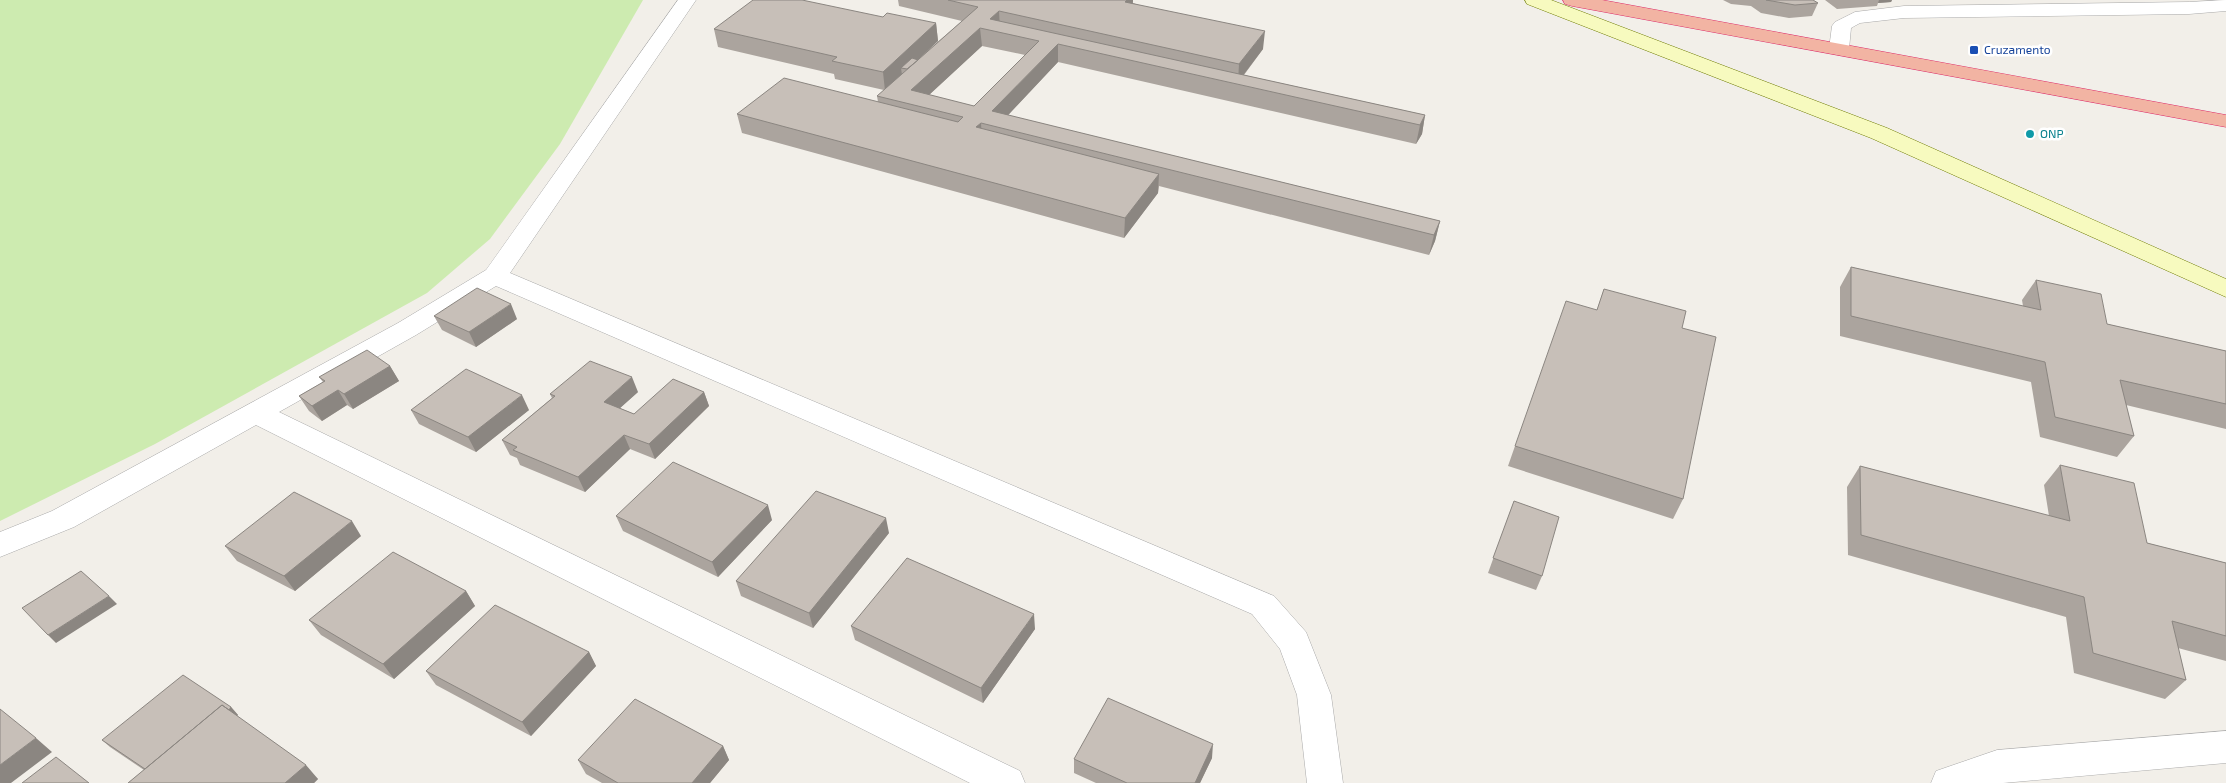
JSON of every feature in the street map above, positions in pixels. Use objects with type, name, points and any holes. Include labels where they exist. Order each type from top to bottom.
[{"type":"highway","points":[[1572,0],[2226,121]]},
{"type":"main road","points":[[1534,0],[1879,133],[2226,289]]},
{"type":"street","points":[[0,545],[62,518],[256,413],[407,329],[495,276],[688,0]]},
{"type":"street","points":[[1839,49],[1842,26],[1855,18],[1904,12],[2183,4],[2226,5]]},
{"type":"street","points":[[495,276],[1263,605],[1294,642],[1314,695],[1325,783]]},
{"type":"street","points":[[256,413],[1006,783]]},
{"type":"street","points":[[1949,783],[1997,767],[2226,747]]},
{"type":"green space","points":[[0,0],[643,0],[560,144],[490,239],[427,293],[155,444],[0,521]]},
{"type":"building","points":[[753,0],[802,0],[883,17],[887,13],[936,23],[883,72],[832,61],[837,57],[714,29]]},
{"type":"building","points":[[948,0],[1127,0],[1125,2],[1265,31],[1239,64],[999,11],[990,19],[1425,115],[1420,125],[1058,44],[992,111],[1440,221],[1434,235],[981,123],[976,127],[1159,174],[1125,218],[737,114],[784,78],[958,122],[963,117],[877,96],[978,7]],"holes":[[[980,28],[1039,41],[974,106],[911,90]]]},
{"type":"building","points":[[1766,0],[1813,0],[1818,3],[1795,5]]},
{"type":"building","points":[[912,58],[918,60],[907,69],[901,68]]},
{"type":"building","points":[[1851,267],[2041,310],[2036,280],[2101,294],[2107,324],[2226,351],[2226,404],[2120,380],[2134,436],[2055,417],[2045,362],[1851,316]]},
{"type":"building","points":[[477,288],[511,304],[469,332],[434,316]]},
{"type":"building","points":[[1604,289],[1686,311],[1682,328],[1716,337],[1683,499],[1515,446],[1566,301],[1597,310]]},
{"type":"building","points":[[367,350],[390,366],[344,394],[338,390],[312,406],[299,396],[325,381],[319,377]]},
{"type":"building","points":[[590,361],[632,377],[604,402],[634,414],[673,379],[704,392],[649,444],[624,435],[578,477],[513,450],[517,447],[502,440],[555,396],[550,394]]},
{"type":"building","points":[[466,369],[522,395],[468,437],[411,410]]},
{"type":"building","points":[[673,462],[768,505],[712,562],[616,516]]},
{"type":"building","points":[[2060,465],[2134,483],[2147,543],[2226,563],[2226,636],[2172,621],[2186,680],[2093,653],[2084,597],[1861,535],[1860,466],[2070,521]]},
{"type":"building","points":[[816,491],[886,518],[809,613],[736,581]]},
{"type":"building","points":[[294,492],[352,521],[284,576],[225,546]]},
{"type":"building","points":[[1514,501],[1559,517],[1542,576],[1493,558]]},
{"type":"building","points":[[393,552],[466,591],[383,664],[309,620]]},
{"type":"building","points":[[907,558],[1034,614],[981,688],[851,626]]},
{"type":"building","points":[[81,571],[109,596],[48,635],[22,608]]},
{"type":"building","points":[[495,605],[589,652],[522,722],[426,671]]},
{"type":"building","points":[[183,675],[231,707],[229,710],[222,705],[145,769],[102,740]]},
{"type":"building","points":[[1108,698],[1213,744],[1195,783],[1127,783],[1074,759]]},
{"type":"building","points":[[635,699],[723,746],[692,783],[618,783],[578,760]]},
{"type":"building","points":[[222,705],[306,765],[285,783],[128,783]]},
{"type":"building","points":[[0,709],[36,738],[0,765]]},
{"type":"building","points":[[56,757],[89,783],[22,783]]},
{"type":"place","name":"Cruzamento","points":[[1974,50]]},
{"type":"place","name":"ONP","points":[[2030,134]]}]
